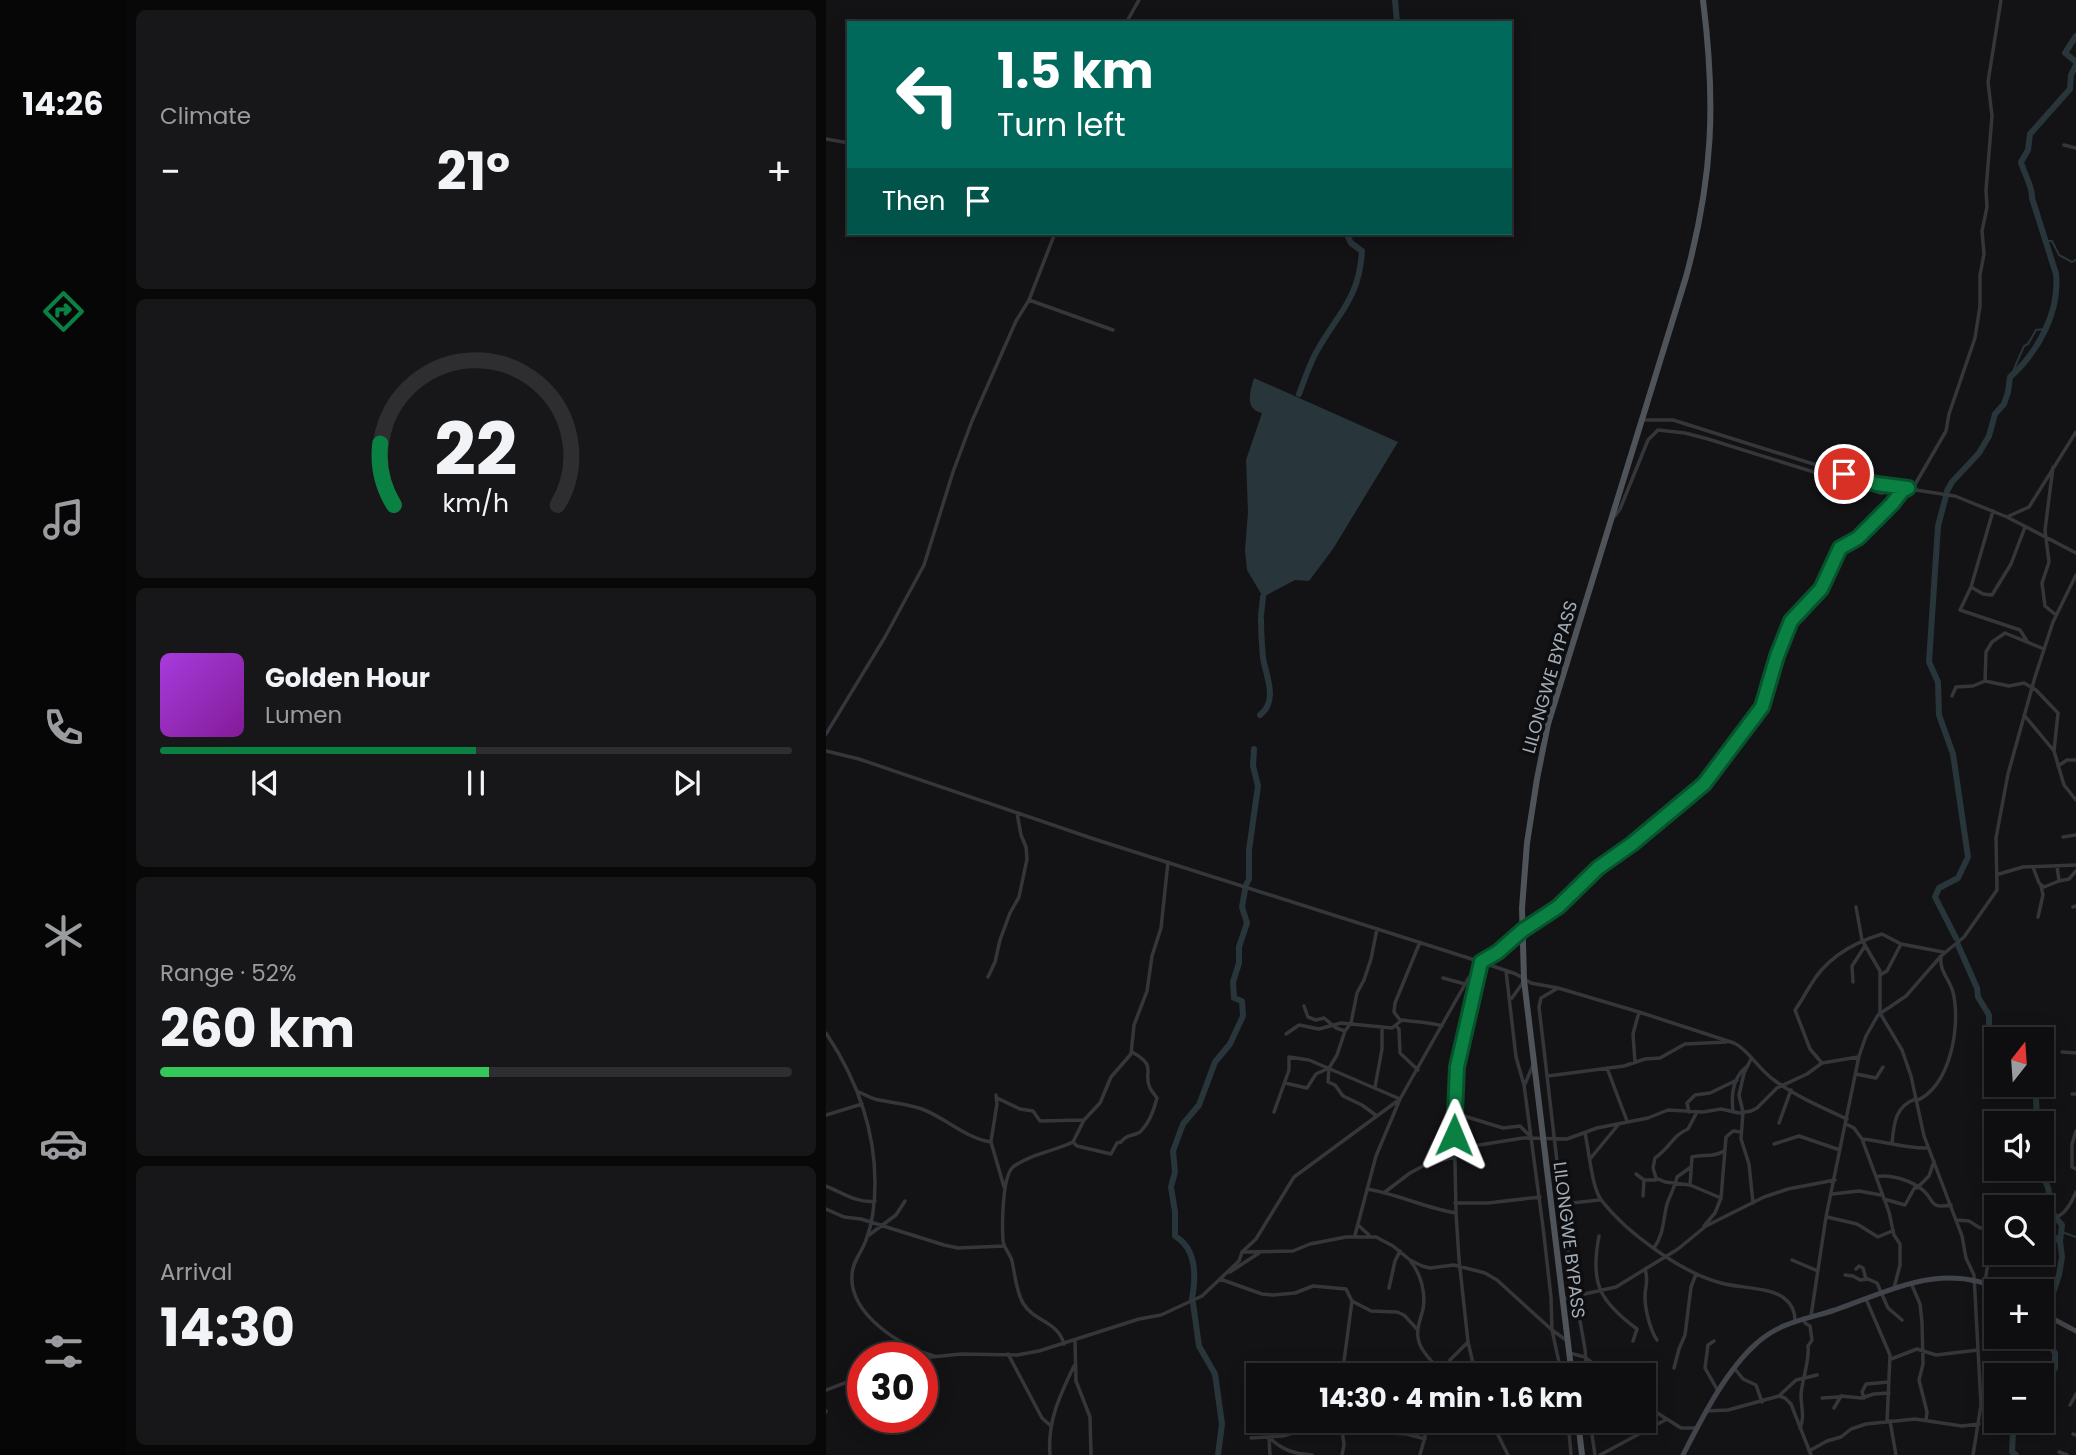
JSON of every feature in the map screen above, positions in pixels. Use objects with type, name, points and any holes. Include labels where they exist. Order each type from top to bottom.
[{"type":"main road","name":"LILONGWE BYPASS","points":[[1570,1363],[1524,981],[1523,930],[1527,843],[1545,741],[1691,256],[1707,181],[1712,103],[1703,0]]},
{"type":"main road","points":[[1579,1433],[1582,1455]]},
{"type":"street","points":[[1128,21],[1139,0]]},
{"type":"street","points":[[1609,523],[1620,509],[1648,440],[1658,430],[1708,439],[1881,493],[1911,488],[1946,431],[1949,414],[1975,338],[1984,254],[1982,227],[1987,207],[1992,116],[1988,82],[2001,0]]},
{"type":"street","points":[[826,139],[847,143]]},
{"type":"street","points":[[2064,145],[2076,148]]},
{"type":"street","points":[[826,734],[885,637],[924,565],[972,421],[1016,321],[1029,300],[1054,235]]},
{"type":"street","points":[[1029,300],[1113,330]]},
{"type":"street","points":[[1642,420],[1673,421],[1865,481],[1950,494],[2007,517],[2076,553]]},
{"type":"street","points":[[2007,517],[2029,507],[2076,432]]},
{"type":"street","points":[[2053,467],[2045,530],[2049,562],[2042,583],[2045,606],[2056,615]]},
{"type":"street","points":[[1355,1235],[1376,1156],[1400,1099],[1465,984],[1481,962],[1558,907],[1598,868],[1632,844],[1704,784],[1762,707],[1791,621],[1821,589],[1840,548],[1858,538],[1902,491]]},
{"type":"street","points":[[1993,511],[1971,587],[1960,610],[2020,629],[2028,642]]},
{"type":"street","points":[[1971,587],[1983,594],[1992,595],[2011,564],[2025,527]]},
{"type":"street","points":[[1811,1316],[1826,1217],[1859,1056],[1869,1030],[1880,1013],[1906,996],[1943,954],[1964,937],[1993,899],[1999,874],[1996,838],[2008,774],[2044,649],[2056,615],[2076,575]]},
{"type":"street","points":[[1984,681],[1986,652],[1992,642],[2006,633],[2044,649]]},
{"type":"street","points":[[1952,696],[1956,687],[1973,686],[1984,681],[2009,685],[2025,683],[2032,687],[2058,713],[2054,751],[2064,785],[2076,800]]},
{"type":"street","points":[[2024,715],[2054,751]]},
{"type":"street","points":[[826,751],[859,759],[1481,962],[1521,976],[1524,981],[1639,1012],[1729,1042],[1747,1051],[1751,1059],[1772,1079],[1847,1121],[1862,1139],[1889,1212],[1892,1231],[1900,1244],[1901,1258],[1894,1288]]},
{"type":"street","points":[[2058,766],[2067,760],[2076,760]]},
{"type":"street","points":[[988,976],[1010,913],[1019,897],[1027,859],[1027,847],[1021,835],[1016,812]]},
{"type":"street","points":[[2063,837],[2076,835]]},
{"type":"street","points":[[1004,1189],[1011,1168],[1073,1142],[1084,1120],[1100,1103],[1111,1077],[1132,1052],[1134,1025],[1147,991],[1152,956],[1160,931],[1168,862]]},
{"type":"street","points":[[2057,866],[2059,881]]},
{"type":"street","points":[[1999,874],[2033,867],[2076,868],[2069,879],[2047,887],[2041,886]]},
{"type":"street","points":[[2033,867],[2041,886],[2042,901],[2038,917]]},
{"type":"street","points":[[1856,906],[1862,940],[1877,963],[1880,975],[1880,1013],[1902,1050],[1928,1148],[1951,1205],[1974,1279],[1981,1405],[1973,1455]]},
{"type":"street","points":[[1377,929],[1371,959],[1357,993],[1351,1023],[1329,1068],[1328,1082],[1335,1085],[1343,1096],[1377,1116]]},
{"type":"street","points":[[1822,1063],[1810,1049],[1795,1010],[1826,965],[1862,940],[1882,934],[1900,944],[1943,954]]},
{"type":"street","points":[[1420,942],[1395,1003],[1394,1012],[1400,1020],[1430,1022],[1443,1026]]},
{"type":"street","points":[[1880,975],[1887,971],[1900,944]]},
{"type":"street","points":[[1853,982],[1853,966],[1865,946]]},
{"type":"street","points":[[1892,1143],[1896,1114],[1903,1106],[1926,1096],[1941,1076],[1950,1053],[1956,1026],[1952,992],[1941,969],[1943,954]]},
{"type":"street","points":[[1473,1363],[1468,1342],[1455,1203],[1454,1113],[1457,1067],[1481,962]]},
{"type":"street","points":[[1506,971],[1516,1058],[1524,1086],[1539,1197],[1551,1297],[1552,1330],[1559,1363]]},
{"type":"street","points":[[1443,978],[1465,984]]},
{"type":"street","points":[[1511,999],[1524,981]]},
{"type":"street","points":[[1558,988],[1540,1001],[1563,1204],[1586,1363]]},
{"type":"street","points":[[1304,1006],[1308,1017],[1316,1020],[1324,1018],[1345,1031]]},
{"type":"street","points":[[1635,1062],[1633,1034],[1639,1012]]},
{"type":"street","points":[[1396,1026],[1400,1020]]},
{"type":"street","points":[[1286,1034],[1299,1025],[1319,1029],[1351,1023],[1396,1026]]},
{"type":"street","points":[[1396,1026],[1399,1029],[1400,1053],[1418,1070]]},
{"type":"street","points":[[1374,1087],[1382,1049],[1382,1027]]},
{"type":"street","points":[[826,1033],[844,1059],[859,1093],[874,1150],[874,1201],[867,1236],[852,1275],[860,1307],[871,1319],[904,1342]]},
{"type":"street","points":[[1548,1076],[1663,1057],[1685,1044],[1729,1042]]},
{"type":"street","points":[[1073,1142],[1081,1147],[1111,1154],[1117,1143],[1127,1135],[1140,1132],[1152,1117],[1157,1098],[1149,1086],[1149,1068],[1132,1052]]},
{"type":"street","points":[[2062,1052],[2076,1053]]},
{"type":"street","points":[[1385,1192],[1410,1172],[1454,1157],[1473,1146],[1531,1138],[1567,1139],[1627,1121],[1648,1118],[1668,1110],[1743,1112],[1757,1108],[1782,1085],[1807,1074],[1822,1063],[1859,1056]]},
{"type":"street","points":[[1274,1112],[1289,1070],[1289,1057],[1303,1058],[1400,1099]]},
{"type":"street","points":[[1733,1112],[1732,1098],[1737,1080],[1751,1059]]},
{"type":"street","points":[[1524,1086],[1533,1064]]},
{"type":"street","points":[[1748,1065],[1739,1095],[1743,1112],[1741,1132],[1749,1164],[1753,1203]]},
{"type":"street","points":[[1856,1074],[1876,1078],[1883,1067]]},
{"type":"street","points":[[1285,1083],[1307,1088],[1316,1074],[1329,1068]]},
{"type":"street","points":[[1607,1068],[1627,1121]]},
{"type":"street","points":[[1689,1112],[1687,1103],[1695,1095],[1710,1093],[1737,1080]]},
{"type":"street","points":[[1779,1124],[1791,1090]]},
{"type":"street","points":[[859,1093],[925,1110],[978,1140],[991,1142]]},
{"type":"street","points":[[1064,1344],[1057,1330],[1046,1321],[1035,1317],[1023,1302],[1011,1259],[1004,1246],[1004,1189],[991,1142],[996,1096],[1020,1109],[1033,1111],[1040,1121],[1084,1120]]},
{"type":"street","points":[[938,1356],[1039,1352],[1178,1308],[1207,1293],[1239,1261],[1242,1252],[1256,1239],[1294,1177],[1400,1099]]},
{"type":"street","points":[[826,1115],[862,1104]]},
{"type":"street","points":[[1658,1180],[1653,1168],[1655,1158],[1679,1132],[1688,1129],[1697,1112]]},
{"type":"street","points":[[1454,1113],[1503,1128],[1520,1126],[1531,1138]]},
{"type":"street","points":[[1590,1158],[1620,1124]]},
{"type":"street","points":[[1700,1231],[1715,1213],[1721,1198],[1727,1135],[1733,1131],[1741,1132]]},
{"type":"street","points":[[2076,1131],[2071,1160],[2072,1167],[2076,1169]]},
{"type":"street","points":[[1585,1133],[1600,1199],[1654,1248],[1696,1275],[1780,1295],[1794,1309],[1795,1321]]},
{"type":"street","points":[[1774,1144],[1781,1140],[1801,1137],[1840,1150]]},
{"type":"street","points":[[1862,1139],[1911,1149],[1928,1148]]},
{"type":"street","points":[[1690,1185],[1692,1157],[1715,1156],[1724,1152]]},
{"type":"street","points":[[1832,1194],[1859,1191],[1905,1205],[1916,1187],[1928,1176],[1934,1161]]},
{"type":"street","points":[[1654,1248],[1661,1237],[1668,1202],[1678,1175],[1691,1167]]},
{"type":"street","points":[[1636,1174],[1644,1180],[1690,1185],[1721,1198]]},
{"type":"street","points":[[1875,1177],[1887,1175],[1926,1193],[1934,1205],[1951,1205]]},
{"type":"street","points":[[1643,1196],[1644,1180]]},
{"type":"street","points":[[1562,1299],[1616,1287],[1668,1256],[1700,1231],[1753,1203],[1781,1191],[1835,1180]]},
{"type":"street","points":[[826,1186],[854,1199],[874,1201]]},
{"type":"street","points":[[1367,1189],[1385,1192],[1432,1209],[1456,1213]]},
{"type":"street","points":[[2054,1218],[2064,1213],[2074,1200],[2076,1192]]},
{"type":"street","points":[[1455,1203],[1488,1203],[1539,1197]]},
{"type":"street","points":[[1563,1204],[1600,1199]]},
{"type":"street","points":[[867,1236],[896,1215],[905,1201]]},
{"type":"street","points":[[826,1209],[844,1217],[884,1225],[925,1240],[958,1248],[1004,1246]]},
{"type":"street","points":[[1826,1217],[1861,1226],[1878,1237],[1892,1231]]},
{"type":"street","points":[[1956,1220],[1984,1228]]},
{"type":"street","points":[[1358,1225],[1370,1236]]},
{"type":"street","points":[[1242,1252],[1293,1251],[1310,1244],[1355,1235],[1382,1239],[1400,1251],[1416,1269],[1424,1303],[1418,1331],[1422,1349],[1432,1363]]},
{"type":"street","points":[[1599,1236],[1595,1270],[1599,1291],[1609,1305],[1637,1329],[1633,1341]]},
{"type":"street","points":[[1389,1288],[1400,1251]]},
{"type":"street","points":[[1220,1279],[1262,1252]]},
{"type":"street","points":[[1410,1260],[1430,1268],[1450,1265],[1479,1270],[1496,1280],[1568,1341]]},
{"type":"street","points":[[1792,1260],[1818,1271]]},
{"type":"street","points":[[1856,1269],[1859,1266],[1863,1268],[1866,1279]]},
{"type":"street","points":[[1646,1269],[1648,1278],[1645,1297],[1653,1334],[1657,1340]]},
{"type":"street","points":[[1674,1368],[1685,1335],[1691,1287],[1696,1275]]},
{"type":"street","points":[[1845,1275],[1877,1283],[1888,1308],[1902,1320]]},
{"type":"street","points":[[1683,1455],[1707,1411],[1735,1369],[1760,1340],[1779,1328],[1910,1283],[1947,1278],[1984,1282]]},
{"type":"street","points":[[1220,1279],[1262,1294],[1295,1293],[1313,1286],[1346,1289],[1352,1301],[1344,1363]]},
{"type":"street","points":[[1910,1283],[1920,1304],[1923,1364],[1919,1380],[1927,1412],[1926,1420]]},
{"type":"street","points":[[1865,1297],[1884,1336],[1891,1359],[1889,1421],[1896,1455]]},
{"type":"street","points":[[1352,1301],[1371,1311],[1397,1312],[1404,1315],[1418,1331]]},
{"type":"street","points":[[1800,1428],[1803,1417],[1803,1377],[1809,1355],[1807,1347],[1812,1340],[1810,1326],[1804,1318]]},
{"type":"street","points":[[2054,1319],[2076,1331]]},
{"type":"street","points":[[1075,1340],[1076,1381],[1090,1417],[1091,1455]]},
{"type":"street","points":[[1714,1341],[1708,1345],[1705,1364],[1718,1393]]},
{"type":"street","points":[[1448,1363],[1468,1342]]},
{"type":"street","points":[[1891,1359],[1917,1349],[1940,1355],[1978,1350]]},
{"type":"street","points":[[1569,1353],[1585,1356],[1593,1363]]},
{"type":"street","points":[[1009,1354],[1036,1408],[1044,1421],[1051,1426]]},
{"type":"street","points":[[1050,1455],[1051,1426],[1057,1401],[1075,1364]]},
{"type":"street","points":[[1735,1369],[1743,1379],[1751,1380],[1756,1385],[1762,1402]]},
{"type":"street","points":[[1707,1411],[1728,1410],[1762,1402],[1779,1396],[1794,1381],[1816,1375]]},
{"type":"street","points":[[826,1390],[847,1382]]},
{"type":"street","points":[[1864,1398],[1862,1392],[1866,1384],[1889,1382]]},
{"type":"street","points":[[1822,1398],[1844,1395],[1864,1398],[1889,1393]]},
{"type":"street","points":[[2070,1405],[2076,1394]]},
{"type":"street","points":[[1779,1396],[1791,1404],[1810,1453],[1851,1429],[1889,1421],[1915,1419],[1962,1426],[1979,1424]]},
{"type":"street","points":[[1834,1408],[1839,1396]]},
{"type":"street","points":[[1791,1404],[1801,1399]]},
{"type":"street","points":[[1656,1412],[1681,1428],[1697,1428]]},
{"type":"street","points":[[1592,1433],[1597,1455],[1667,1419]]},
{"type":"street","points":[[1251,1438],[1292,1433]]},
{"type":"street","points":[[1342,1455],[1343,1433]]},
{"type":"street","points":[[1375,1433],[1407,1434],[1425,1439]]},
{"type":"street","points":[[1420,1455],[1426,1433]]},
{"type":"street","points":[[1497,1433],[1508,1455]]},
{"type":"street","points":[[1569,1433],[1571,1455]]},
{"type":"street","points":[[1269,1437],[1270,1455]]},
{"type":"street","points":[[1269,1437],[1276,1445],[1296,1454],[1312,1455]]},
{"type":"street","points":[[2059,1452],[2067,1455]]},
{"type":"shaded area","points":[[1254,378],[1398,442],[1333,549],[1309,581],[1295,580],[1263,597],[1247,570],[1245,550],[1248,512],[1246,460],[1262,413],[1256,411],[1251,404],[1250,394]]},
{"type":"waterway","points":[[1395,0],[1397,21]]},
{"type":"waterway","points":[[2076,36],[2065,53],[2076,62]]},
{"type":"waterway","points":[[1947,491],[1979,453],[1989,436],[1995,414],[2004,404],[2010,377],[2030,356],[2051,317],[2056,274],[2021,162],[2028,150],[2030,134],[2070,89],[2071,75],[2076,65]]},
{"type":"waterway","points":[[1299,394],[1315,354],[1353,293],[1357,281],[1362,251],[1351,243],[1347,235]]},
{"type":"waterway","points":[[2046,241],[2052,241],[2059,255],[2072,262],[2076,260]]},
{"type":"waterway","points":[[2011,376],[2024,346],[2036,330],[2045,329]]},
{"type":"waterway","points":[[1946,496],[1938,526],[1929,662],[1938,682],[1939,715],[1953,754],[1968,857],[1958,878],[1939,888],[1935,897],[1956,938]]},
{"type":"waterway","points":[[1261,615],[1263,597]]},
{"type":"waterway","points":[[1260,715],[1270,697],[1263,659],[1261,618]]},
{"type":"waterway","points":[[1246,885],[1249,879],[1249,850],[1258,786],[1253,766],[1254,749]]},
{"type":"waterway","points":[[1192,1299],[1194,1272],[1191,1256],[1188,1248],[1175,1236],[1171,1187],[1175,1172],[1173,1151],[1183,1124],[1199,1105],[1215,1062],[1230,1044],[1243,1016],[1242,1001],[1234,998],[1233,982],[1239,963],[1239,947],[1247,923],[1242,907],[1245,890]]},
{"type":"waterway","points":[[1958,945],[1977,988],[1978,997],[1989,1015],[1989,1027]]},
{"type":"waterway","points":[[2036,1097],[2036,1111]]},
{"type":"waterway","points":[[2045,1181],[2051,1209],[2062,1225],[2062,1257],[2050,1302],[2047,1332],[2049,1344],[2055,1353],[2054,1369]]},
{"type":"waterway","points":[[2062,1232],[2076,1237]]},
{"type":"waterway","points":[[2054,1237],[2060,1241]]},
{"type":"waterway","points":[[1193,1303],[1199,1346],[1215,1374],[1222,1424],[1218,1455]]},
{"type":"waterway","points":[[2013,1433],[2012,1452],[2016,1455]]},
{"type":"route","points":[[1454,1135],[1457,1067],[1481,962],[1558,907],[1598,868],[1660,822],[1704,784],[1762,707],[1791,621],[1821,589],[1840,548],[1858,538],[1898,495],[1908,488],[1877,484],[1844,474]]}]
